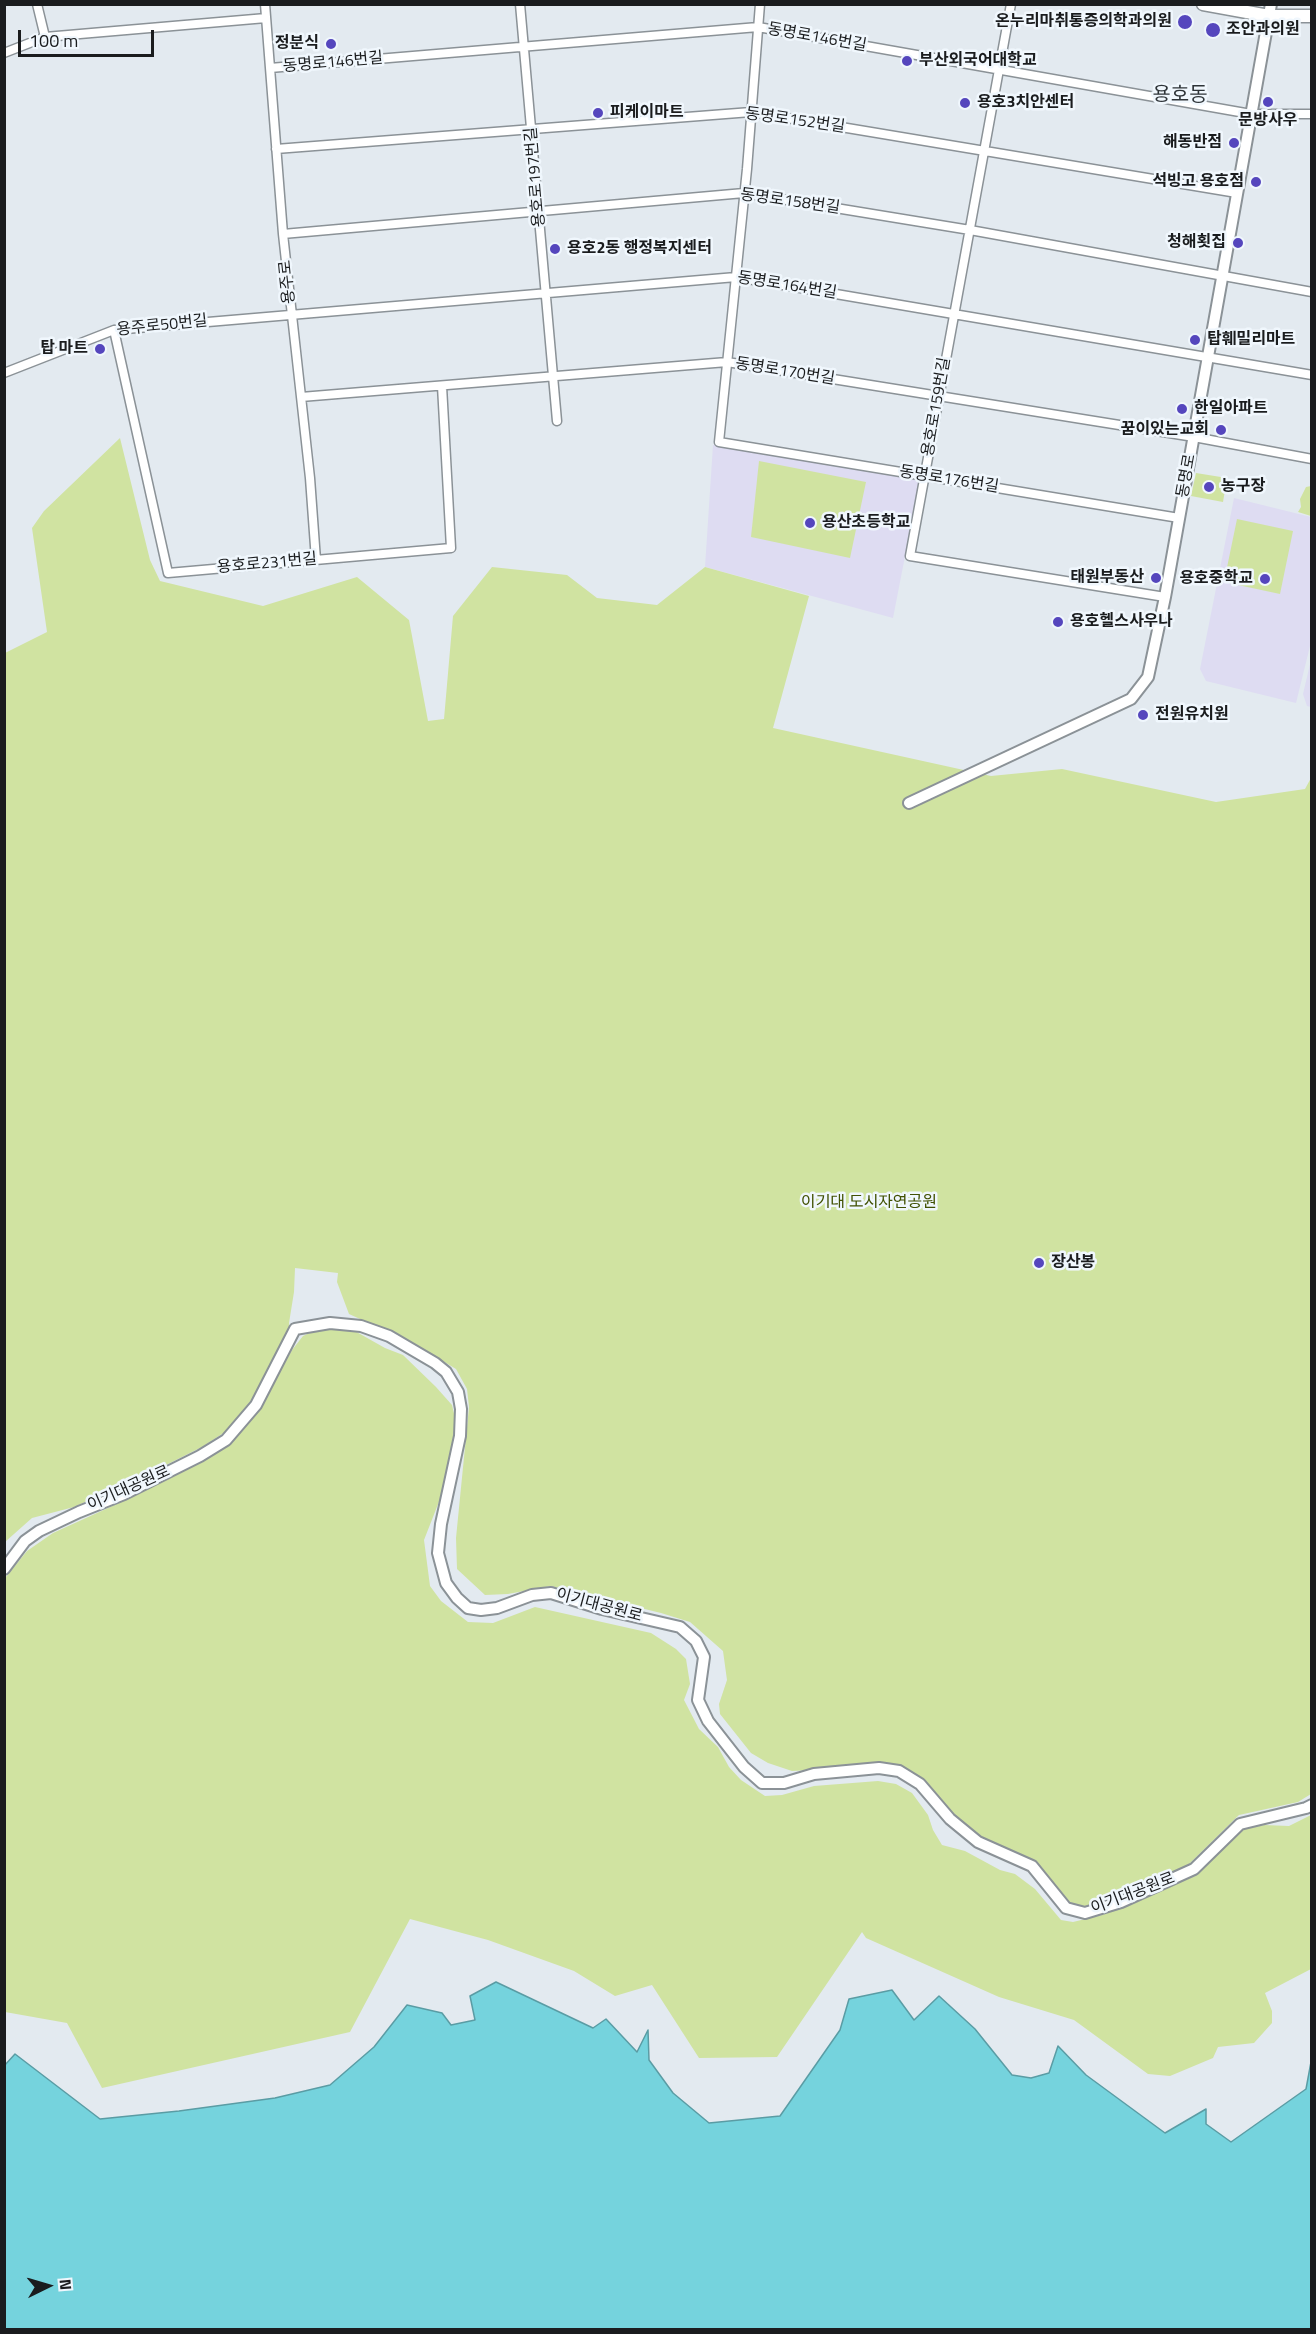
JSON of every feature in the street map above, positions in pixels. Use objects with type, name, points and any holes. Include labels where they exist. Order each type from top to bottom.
[{"type":"main road","points":[[1203,4],[1311,16]]},
{"type":"street","points":[[37,4],[45,37]]},
{"type":"street","name":"용주로","points":[[265,4],[283,234],[316,560]]},
{"type":"street","name":"용호로197번길","points":[[520,4],[557,421]]},
{"type":"street","points":[[727,362],[760,4]]},
{"type":"street","name":"용호로159번길","points":[[1011,4],[910,556],[1165,597]]},
{"type":"street","name":"동명로","points":[[909,803],[1131,699],[1148,677],[1165,597],[1270,10]]},
{"type":"street","points":[[4,53],[45,37],[266,18]]},
{"type":"street","name":"동명로146번길","points":[[270,68],[758,27],[1251,114],[1311,114]]},
{"type":"street","name":"동명로152번길","points":[[276,149],[751,112],[1237,193]]},
{"type":"street","name":"동명로158번길","points":[[283,234],[744,193],[970,230],[1311,292]]},
{"type":"street","name":"동명로164번길","points":[[291,314],[736,277],[1311,375]]},
{"type":"street","name":"용주로50번길","points":[[4,373],[114,330],[291,314]]},
{"type":"street","name":"용호로231번길","points":[[114,330],[168,573],[451,548],[442,386]]},
{"type":"street","name":"동명로170번길","points":[[301,397],[727,362],[1194,437],[1311,459]]},
{"type":"street","name":"동명로176번길","points":[[727,362],[719,442],[1179,518]]},
{"type":"street","name":"이기대공원로","points":[[4,1569],[25,1541],[39,1531],[124,1494],[200,1456],[226,1440],[256,1405],[295,1329],[330,1323],[370,1327],[435,1363],[446,1372],[458,1392],[461,1409],[460,1436],[441,1524],[438,1553],[446,1583],[457,1598],[468,1608],[481,1610],[497,1608],[532,1595],[551,1593],[602,1609],[680,1627],[696,1641],[704,1657],[698,1700],[708,1721],[744,1767],[762,1783],[784,1783],[814,1774],[879,1768],[899,1771],[920,1785],[950,1819],[978,1842],[1032,1866],[1066,1908],[1085,1913],[1113,1905],[1194,1869],[1240,1824],[1311,1805]]},
{"type":"shaded area","name":"용산초등학교","points":[[713,445],[920,479],[893,618],[705,567]]},
{"type":"shaded area","name":"용호중학교","points":[[1234,498],[1311,517],[1311,642],[1296,703],[1206,681],[1200,669]]},
{"type":"shaded area","points":[[1311,660],[1312,707],[1307,706],[1303,694]]},
{"type":"green space","name":"이기대 도시자연공원","points":[[120,438],[150,560],[160,581],[263,606],[357,577],[409,620],[428,721],[444,719],[453,616],[492,567],[567,575],[597,598],[657,605],[705,567],[809,596],[773,728],[991,776],[1062,769],[1216,802],[1305,789],[1311,778],[1311,1794],[1298,1802],[1239,1815],[1185,1868],[1106,1904],[1080,1907],[1070,1902],[1028,1858],[975,1837],[894,1766],[792,1771],[768,1763],[751,1753],[720,1714],[719,1704],[727,1680],[723,1651],[690,1622],[551,1586],[508,1594],[485,1595],[457,1569],[456,1538],[469,1407],[467,1389],[456,1369],[413,1343],[349,1314],[337,1282],[338,1273],[295,1268],[290,1332],[281,1343],[263,1383],[225,1432],[202,1447],[158,1469],[74,1507],[32,1518],[5,1542],[5,653],[47,632],[32,528],[44,511]]},
{"type":"green space","points":[[759,461],[866,482],[850,558],[751,537]]},
{"type":"green space","name":"농구장","points":[[1196,473],[1227,478],[1223,502],[1191,496]]},
{"type":"green space","points":[[1311,486],[1311,516],[1298,512],[1301,507],[1300,499],[1306,487]]},
{"type":"green space","points":[[1237,519],[1293,531],[1280,594],[1224,582]]},
{"type":"green space","points":[[318,1329],[353,1330],[403,1355],[452,1405],[456,1422],[442,1494],[424,1540],[430,1586],[441,1601],[468,1622],[493,1623],[535,1607],[651,1633],[676,1649],[686,1659],[690,1684],[684,1700],[699,1729],[718,1747],[729,1767],[741,1780],[765,1796],[782,1795],[814,1786],[878,1781],[896,1784],[912,1793],[928,1815],[933,1830],[942,1845],[965,1851],[1000,1870],[1015,1874],[1035,1889],[1061,1920],[1073,1922],[1102,1915],[1195,1876],[1215,1853],[1241,1830],[1264,1825],[1289,1826],[1311,1815],[1311,1969],[1265,1993],[1272,2011],[1272,2023],[1254,2043],[1218,2047],[1213,2058],[1170,2076],[1148,2074],[1074,2020],[999,1997],[866,1938],[862,1932],[777,2057],[699,2058],[652,1985],[615,1996],[574,1971],[488,1940],[410,1919],[350,2032],[102,2088],[67,2023],[5,2012],[5,1578],[27,1551],[53,1533],[119,1503],[207,1458],[245,1427],[262,1404],[292,1350],[303,1336]]},
{"type":"water","points":[[496,1982],[593,2028],[606,2019],[637,2052],[648,2030],[649,2060],[673,2093],[709,2123],[780,2116],[840,2030],[849,1999],[892,1990],[914,2020],[939,1996],[975,2029],[1012,2075],[1031,2078],[1049,2073],[1058,2046],[1086,2075],[1165,2133],[1206,2109],[1206,2124],[1231,2142],[1306,2089],[1311,2062],[1311,2329],[5,2329],[4,2066],[15,2054],[100,2119],[275,2098],[330,2085],[374,2047],[407,2005],[442,2013],[451,2025],[475,2020],[470,1996]]},
{"type":"place","name":"온누리마취통증의학과의원","points":[[1185,22]]},
{"type":"place","name":"조안과의원","points":[[1213,30]]},
{"type":"place","name":"정분식","points":[[331,44]]},
{"type":"place","name":"부산외국어대학교","points":[[907,61]]},
{"type":"place","name":"문방사우","points":[[1268,102]]},
{"type":"place","name":"용호3치안센터","points":[[965,103]]},
{"type":"place","name":"피케이마트","points":[[598,113]]},
{"type":"place","name":"해동반점","points":[[1234,143]]},
{"type":"place","name":"석빙고 용호점","points":[[1256,182]]},
{"type":"place","name":"청해횟집","points":[[1238,243]]},
{"type":"place","name":"용호2동 행정복지센터","points":[[555,249]]},
{"type":"place","name":"탑훼밀리마트","points":[[1195,340]]},
{"type":"place","name":"탑 마트","points":[[100,349]]},
{"type":"place","name":"한일아파트","points":[[1182,409]]},
{"type":"place","name":"꿈이있는교회","points":[[1221,430]]},
{"type":"place","name":"농구장","points":[[1209,487]]},
{"type":"place","name":"용산초등학교","points":[[810,523]]},
{"type":"place","name":"태원부동산","points":[[1156,578]]},
{"type":"place","name":"용호중학교","points":[[1265,579]]},
{"type":"place","name":"용호헬스사우나","points":[[1058,622]]},
{"type":"place","name":"전원유치원","points":[[1143,715]]},
{"type":"place","name":"장산봉","points":[[1039,1263]]},
{"type":"district","name":"용호동","points":[[1180,96]]}]
